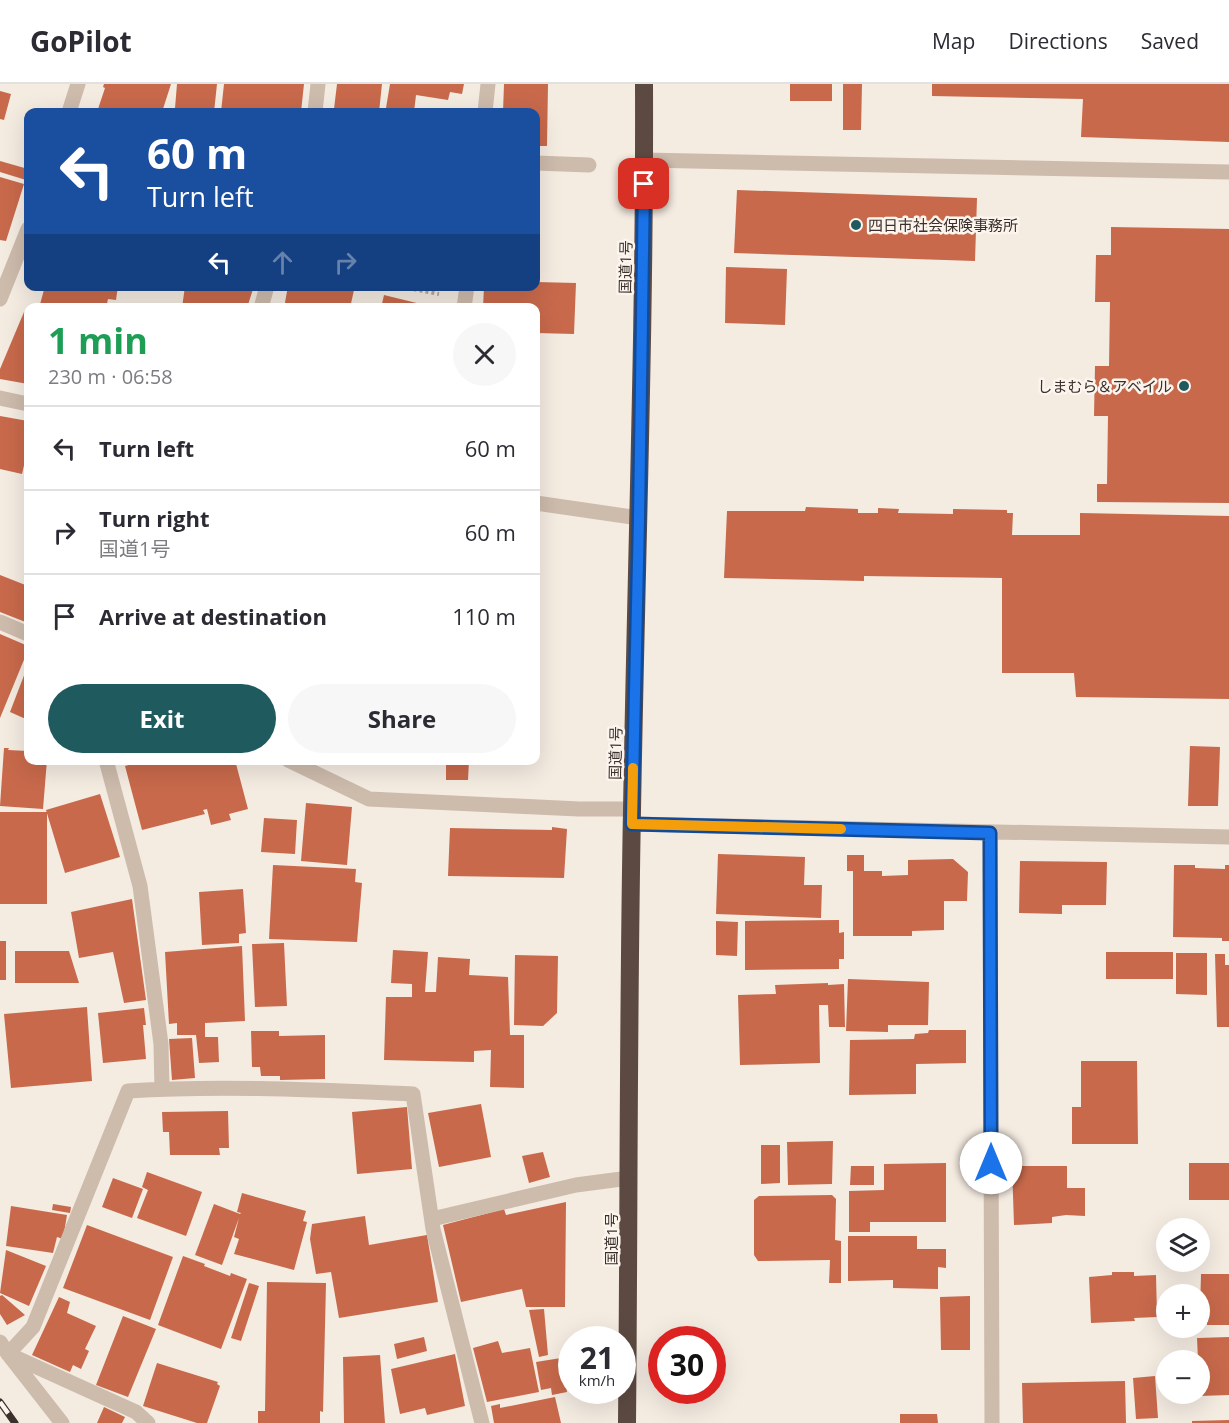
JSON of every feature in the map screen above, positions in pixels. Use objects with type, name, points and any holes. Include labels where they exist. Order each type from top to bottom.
[{"type":"highway","name":"国道1号","points":[[627,1423],[632,817],[639,518],[644,84]]},
{"type":"street","points":[[70,108],[78,84]]},
{"type":"street","points":[[315,108],[318,84]]},
{"type":"street","points":[[485,108],[488,84]]},
{"type":"street","points":[[644,160],[1229,172]]},
{"type":"street","points":[[540,163],[589,165]]},
{"type":"street","points":[[0,299],[24,239]]},
{"type":"street","points":[[0,398],[24,403]]},
{"type":"street","points":[[540,504],[639,518]]},
{"type":"street","points":[[0,622],[24,632]]},
{"type":"street","points":[[107,765],[140,886],[161,1044],[162,1089]]},
{"type":"street","points":[[298,765],[369,799],[579,809],[632,817],[990,833],[1229,837]]},
{"type":"street","points":[[990,833],[992,1423]]},
{"type":"street","points":[[4,1348],[33,1327],[128,1091],[298,1090],[413,1094],[432,1219],[482,1423]]},
{"type":"street","points":[[432,1219],[576,1185],[629,1178]]},
{"type":"street","points":[[4,1348],[62,1423]]},
{"type":"street","points":[[4,1348],[136,1412],[148,1423]]},
{"type":"path","points":[[427,291],[465,297]]},
{"type":"building","points":[[104,84],[171,84],[163,108],[98,108],[105,88]]},
{"type":"building","points":[[177,84],[217,84],[214,108],[175,108]]},
{"type":"building","points":[[224,84],[304,84],[301,108],[221,108]]},
{"type":"building","points":[[337,84],[382,84],[379,108],[334,108]]},
{"type":"building","points":[[390,84],[464,84],[462,94],[450,92],[448,100],[416,95],[414,108],[386,108]]},
{"type":"building","points":[[504,84],[548,84],[547,146],[540,146],[540,108],[503,108]]},
{"type":"building","points":[[790,84],[832,84],[832,101],[790,101]]},
{"type":"building","points":[[843,84],[862,84],[861,130],[843,130]]},
{"type":"building","points":[[932,84],[1229,84],[1229,142],[1081,137],[1083,99],[932,96]]},
{"type":"building","points":[[0,91],[11,94],[4,120],[0,119]]},
{"type":"building","points":[[0,161],[24,168],[24,179],[0,172]]},
{"type":"building","points":[[0,177],[24,184],[6,241],[0,240]]},
{"type":"building","name":"四日市社会保険事務所","points":[[737,190],[977,198],[975,261],[734,253]]},
{"type":"building","points":[[1111,227],[1229,229],[1229,503],[1097,502],[1097,484],[1107,484],[1108,416],[1094,416],[1095,366],[1109,366],[1110,302],[1095,302],[1096,255],[1111,255]]},
{"type":"building","points":[[726,267],[787,269],[785,325],[725,323]]},
{"type":"building","points":[[540,282],[576,283],[574,334],[540,333],[540,303],[483,303],[484,291],[540,291]]},
{"type":"building","points":[[44,291],[117,291],[116,300],[108,299],[107,303],[40,303]]},
{"type":"building","points":[[184,291],[252,291],[249,303],[183,303]]},
{"type":"building","points":[[287,291],[354,291],[351,303],[285,303]]},
{"type":"building","points":[[384,295],[417,303],[382,303]]},
{"type":"building","points":[[24,312],[24,383],[0,379],[0,369]]},
{"type":"building","points":[[0,416],[24,420],[22,474],[0,469]]},
{"type":"building","points":[[806,507],[858,509],[858,513],[878,513],[878,508],[899,509],[898,513],[953,514],[953,509],[1007,510],[1007,513],[1013,513],[1012,535],[1080,535],[1080,513],[1229,516],[1229,699],[1076,697],[1074,673],[1002,673],[1002,578],[864,576],[864,581],[724,578],[727,511],[805,511]]},
{"type":"building","points":[[0,575],[24,584],[24,621],[0,612]]},
{"type":"building","points":[[0,634],[24,644],[24,660],[0,718]]},
{"type":"building","points":[[24,675],[24,718],[10,712]]},
{"type":"building","points":[[1190,746],[1220,747],[1218,806],[1188,806]]},
{"type":"building","points":[[4,748],[24,751],[24,765],[47,765],[43,809],[0,806]]},
{"type":"building","points":[[236,765],[248,809],[229,814],[231,820],[211,825],[207,809],[203,810],[205,814],[142,830],[125,766]]},
{"type":"building","points":[[446,765],[469,765],[468,780],[446,780]]},
{"type":"building","points":[[100,794],[120,857],[65,873],[46,810]]},
{"type":"building","points":[[306,803],[352,807],[347,865],[301,861]]},
{"type":"building","points":[[0,812],[47,812],[47,904],[0,904]]},
{"type":"building","points":[[264,818],[297,820],[295,854],[261,852]]},
{"type":"building","points":[[552,827],[567,829],[564,878],[448,876],[450,828],[552,830]]},
{"type":"building","points":[[718,854],[805,857],[804,885],[822,885],[821,918],[716,914]]},
{"type":"building","points":[[847,855],[864,855],[864,871],[882,871],[882,876],[908,875],[908,860],[953,859],[968,872],[967,901],[944,901],[944,930],[912,931],[912,936],[853,936],[853,871],[847,871]]},
{"type":"building","points":[[1020,861],[1107,862],[1106,905],[1062,905],[1062,914],[1019,913]]},
{"type":"building","points":[[273,865],[356,869],[355,882],[362,883],[357,942],[269,939]]},
{"type":"building","points":[[1174,865],[1225,869],[1225,865],[1229,865],[1229,941],[1222,941],[1222,938],[1173,937]]},
{"type":"building","points":[[243,889],[246,933],[239,934],[239,943],[202,945],[199,892]]},
{"type":"building","points":[[132,899],[146,1000],[124,1003],[113,952],[79,958],[71,912]]},
{"type":"building","points":[[839,920],[839,933],[844,932],[844,959],[839,959],[839,969],[745,970],[745,921]]},
{"type":"building","points":[[716,921],[738,922],[737,956],[716,955]]},
{"type":"building","points":[[0,941],[6,941],[6,980],[0,980]]},
{"type":"building","points":[[284,943],[287,1006],[255,1007],[252,944]]},
{"type":"building","points":[[242,946],[245,1021],[205,1023],[205,1037],[218,1037],[219,1062],[199,1063],[196,1035],[177,1035],[177,1023],[169,1024],[165,952]]},
{"type":"building","points":[[393,950],[428,952],[425,992],[436,992],[438,957],[470,959],[469,975],[508,977],[510,1035],[524,1035],[524,1088],[490,1087],[491,1050],[474,1051],[474,1062],[384,1060],[386,997],[412,997],[412,984],[391,983]]},
{"type":"building","points":[[15,951],[69,951],[79,983],[15,983]]},
{"type":"building","points":[[1106,952],[1173,952],[1173,979],[1106,979]]},
{"type":"building","points":[[1176,953],[1207,953],[1207,995],[1176,994]]},
{"type":"building","points":[[1215,954],[1225,954],[1225,965],[1229,965],[1229,1027],[1217,1027]]},
{"type":"building","points":[[515,955],[558,956],[557,1013],[543,1026],[514,1025]]},
{"type":"building","points":[[848,979],[929,982],[928,1025],[888,1025],[888,1032],[846,1031]]},
{"type":"building","points":[[828,983],[828,985],[844,984],[845,1027],[829,1027],[828,1005],[819,1005],[820,1063],[740,1065],[738,995],[776,994],[775,985]]},
{"type":"building","points":[[87,1007],[92,1081],[11,1088],[4,1014]]},
{"type":"building","points":[[144,1008],[146,1059],[103,1063],[98,1013]]},
{"type":"building","points":[[929,1030],[966,1030],[966,1063],[916,1064],[916,1094],[849,1095],[850,1040],[914,1039],[915,1034],[928,1033]]},
{"type":"building","points":[[251,1031],[279,1031],[279,1036],[325,1035],[325,1079],[280,1080],[280,1076],[261,1076],[260,1067],[252,1067]]},
{"type":"building","points":[[192,1038],[195,1078],[172,1080],[169,1039]]},
{"type":"building","points":[[1081,1061],[1137,1061],[1138,1144],[1072,1144],[1072,1107],[1081,1107]]},
{"type":"building","points":[[481,1104],[491,1157],[439,1167],[428,1113]]},
{"type":"building","points":[[407,1107],[412,1169],[357,1174],[352,1112]]},
{"type":"building","points":[[228,1111],[229,1148],[219,1148],[220,1155],[170,1155],[169,1132],[163,1132],[162,1112]]},
{"type":"building","points":[[833,1141],[832,1184],[788,1185],[787,1142]]},
{"type":"building","points":[[761,1145],[780,1145],[780,1183],[761,1184]]},
{"type":"building","points":[[543,1152],[550,1177],[529,1183],[522,1156]]},
{"type":"building","points":[[946,1163],[946,1222],[870,1222],[870,1232],[849,1232],[849,1191],[884,1190],[884,1164]]},
{"type":"building","points":[[1189,1163],[1229,1163],[1229,1200],[1189,1200]]},
{"type":"building","points":[[851,1166],[874,1166],[874,1185],[850,1185]]},
{"type":"building","points":[[1012,1166],[1067,1166],[1067,1188],[1085,1188],[1085,1216],[1066,1215],[1052,1217],[1052,1223],[1014,1225]]},
{"type":"building","points":[[147,1172],[202,1192],[186,1236],[137,1218],[148,1190],[142,1187]]},
{"type":"building","points":[[113,1178],[143,1189],[132,1218],[102,1207]]},
{"type":"building","points":[[242,1193],[306,1211],[303,1221],[307,1222],[294,1270],[234,1254],[239,1239],[234,1237],[239,1218],[222,1265],[195,1255],[214,1204],[240,1214],[237,1212]]},
{"type":"building","points":[[832,1195],[836,1199],[835,1240],[841,1241],[841,1283],[829,1283],[830,1260],[758,1261],[754,1255],[754,1200],[759,1196]]},
{"type":"building","points":[[566,1202],[565,1307],[526,1307],[522,1289],[461,1302],[443,1225],[504,1209],[506,1215]]},
{"type":"building","points":[[53,1204],[71,1207],[70,1213],[52,1210]]},
{"type":"building","points":[[11,1206],[67,1215],[63,1239],[57,1237],[53,1253],[6,1246]]},
{"type":"building","points":[[365,1216],[369,1245],[427,1235],[438,1302],[339,1318],[331,1272],[316,1274],[310,1239],[312,1224]]},
{"type":"building","points":[[87,1225],[173,1257],[150,1320],[63,1288]]},
{"type":"building","points":[[848,1236],[917,1236],[917,1249],[946,1249],[946,1268],[938,1267],[938,1289],[893,1288],[893,1280],[848,1281]]},
{"type":"building","points":[[6,1250],[46,1266],[29,1306],[0,1293]]},
{"type":"building","points":[[183,1256],[230,1276],[231,1273],[247,1279],[221,1349],[158,1325]]},
{"type":"building","points":[[1112,1272],[1134,1272],[1134,1276],[1156,1275],[1156,1317],[1134,1318],[1135,1321],[1091,1323],[1089,1277],[1112,1275]]},
{"type":"building","points":[[1201,1274],[1229,1274],[1229,1325],[1210,1325],[1210,1284],[1201,1284]]},
{"type":"building","points":[[267,1282],[326,1283],[323,1412],[320,1411],[320,1423],[258,1423],[258,1411],[265,1411]]},
{"type":"building","points":[[249,1283],[259,1286],[241,1341],[231,1338]]},
{"type":"building","points":[[2,1295],[25,1315],[7,1325],[0,1314],[0,1296]]},
{"type":"building","points":[[970,1296],[970,1350],[941,1350],[940,1297]]},
{"type":"building","points":[[59,1297],[70,1302],[67,1313],[96,1326],[85,1349],[89,1351],[81,1369],[73,1365],[70,1372],[32,1355]]},
{"type":"building","points":[[544,1309],[548,1355],[539,1357],[529,1310]]},
{"type":"building","points":[[123,1316],[156,1329],[128,1397],[96,1385]]},
{"type":"building","points":[[424,1337],[427,1351],[397,1359],[394,1344]]},
{"type":"building","points":[[1229,1337],[1229,1395],[1210,1396],[1210,1350],[1198,1350],[1197,1338]]},
{"type":"building","points":[[498,1341],[502,1353],[530,1348],[539,1392],[487,1402],[473,1348]]},
{"type":"building","points":[[455,1354],[465,1406],[427,1415],[425,1408],[400,1414],[391,1369]]},
{"type":"building","points":[[380,1355],[385,1423],[344,1423],[343,1357]]},
{"type":"building","points":[[558,1358],[558,1394],[552,1395],[551,1388],[541,1390],[536,1362]]},
{"type":"building","points":[[157,1363],[218,1382],[220,1386],[207,1423],[197,1423],[143,1406]]},
{"type":"building","points":[[1155,1376],[1158,1418],[1136,1419],[1133,1378]]},
{"type":"building","points":[[1125,1381],[1126,1423],[1023,1423],[1022,1383]]},
{"type":"building","points":[[555,1397],[561,1423],[494,1423],[491,1406],[500,1404],[500,1408]]},
{"type":"building","points":[[104,1407],[125,1417],[122,1423],[97,1423]]},
{"type":"building","points":[[900,1414],[937,1414],[938,1423],[900,1423]]},
{"type":"building","points":[[1229,1420],[1229,1423],[1192,1423],[1192,1421]]},
{"type":"railway","points":[[0,1402],[15,1423]]},
{"type":"slow traffic","points":[[633,768],[632,824],[841,829]]},
{"type":"place","name":"四日市社会保険事務所","points":[[856,225]]},
{"type":"place","name":"しまむら＆アベイル","points":[[1184,386]]},
{"type":"route","points":[[644,184],[632,824],[990,833],[991,1163]]}]
